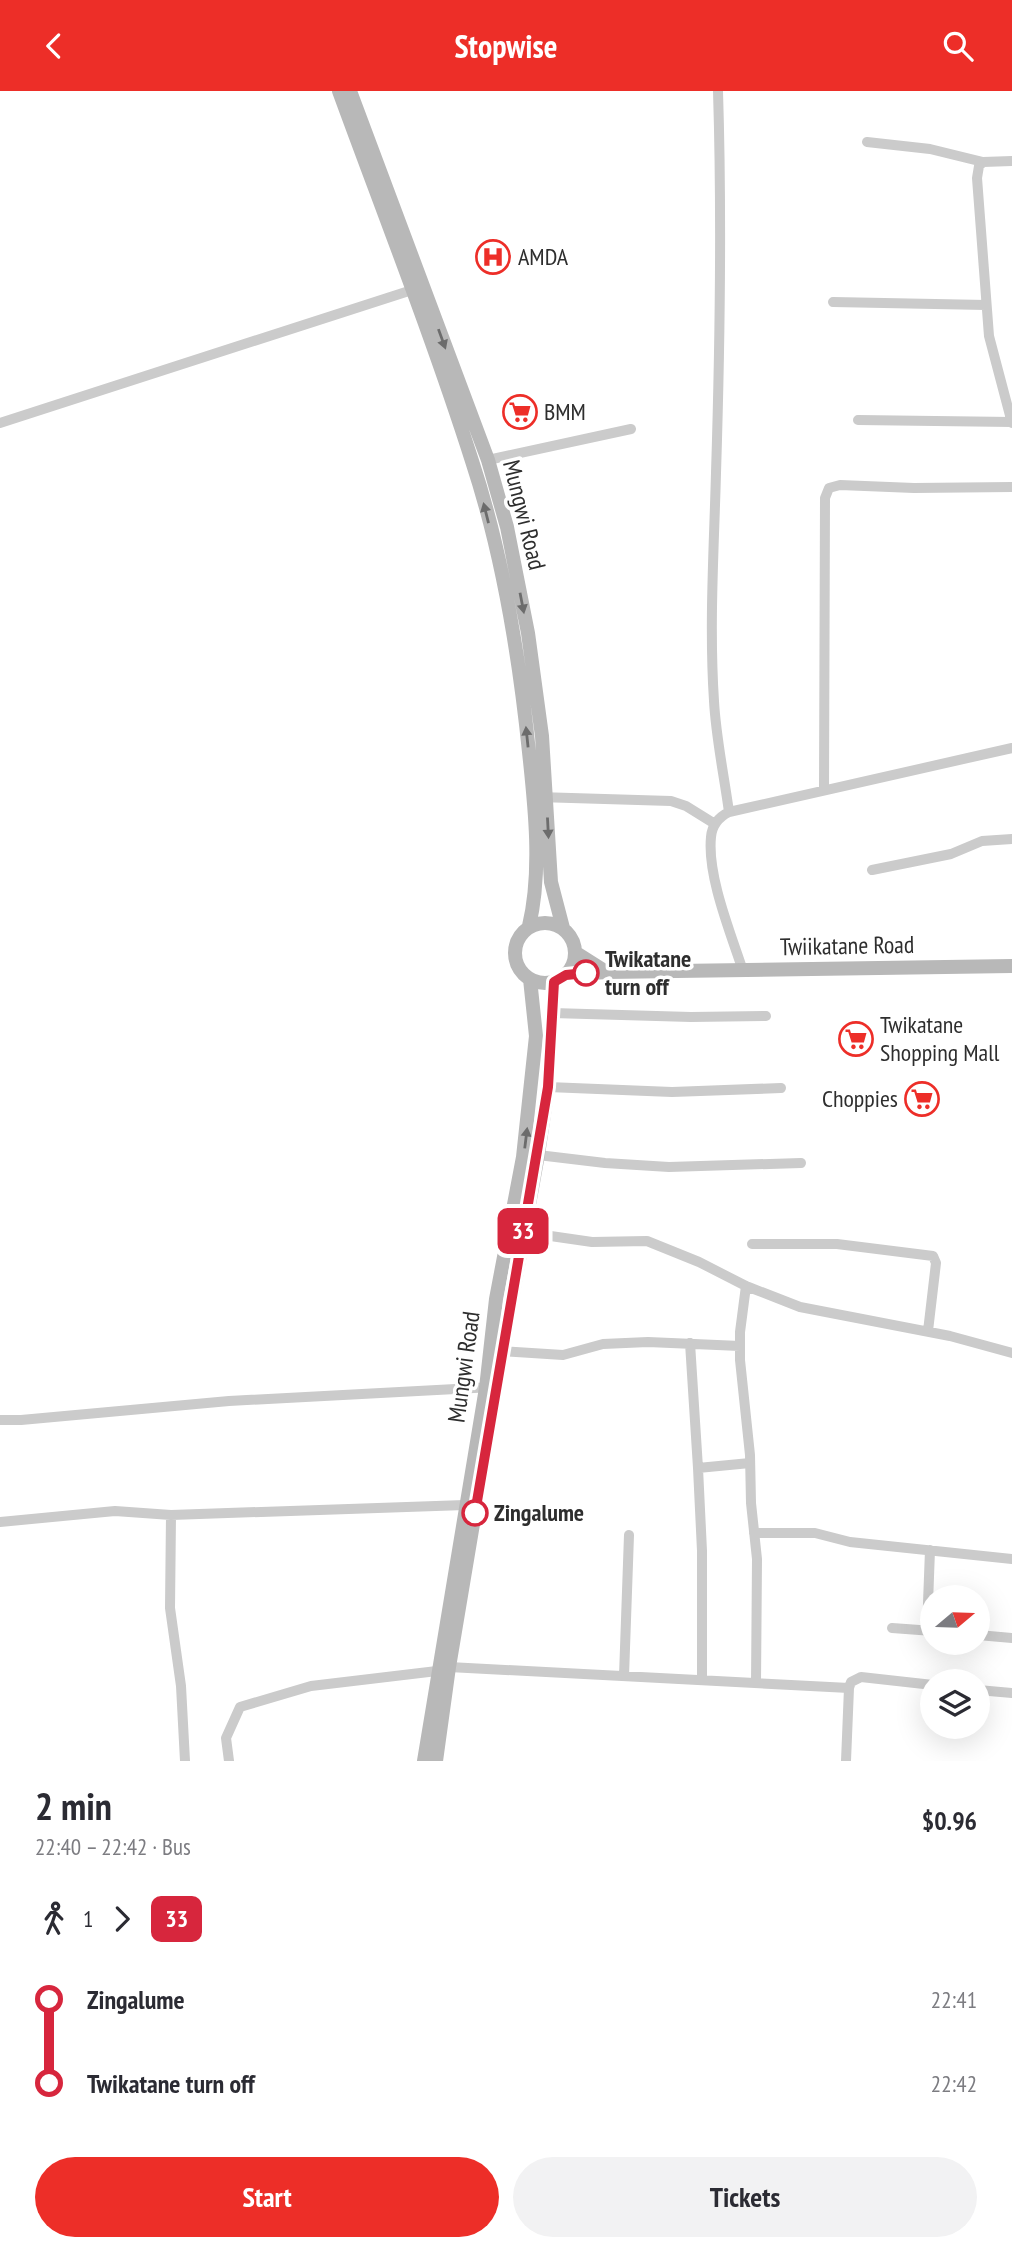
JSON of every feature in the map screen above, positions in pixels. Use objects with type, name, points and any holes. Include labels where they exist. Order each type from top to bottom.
[{"type":"main road","name":"Mungwi Road","points":[[339,91],[473,463],[510,612],[551,882],[563,928]]},
{"type":"main road","name":"Mungwi Road","points":[[350,91],[488,460],[507,527],[528,633],[542,736],[534,904],[529,926]]},
{"type":"main road","points":[[546,922],[563,928],[570,935],[576,953],[575,961],[560,978],[546,983],[530,979],[516,963],[514,953],[521,933],[529,926],[546,922]]},
{"type":"main road","points":[[576,953],[606,972]]},
{"type":"main road","name":"Twiikatane Road","points":[[560,978],[606,972],[1012,966]]},
{"type":"main road","name":"Mungwi Road","points":[[436,1761],[443,1669],[465,1506],[491,1387],[502,1351],[538,1155],[548,1087],[552,1013],[560,978]]},
{"type":"main road","name":"Mungwi Road","points":[[424,1761],[443,1669],[491,1387],[496,1299],[523,1157],[536,1036],[530,979]]},
{"type":"street","points":[[718,91],[721,176],[712,658],[717,727],[729,812]]},
{"type":"street","points":[[867,142],[930,149],[983,162],[1012,161]]},
{"type":"street","points":[[858,420],[1012,422],[989,336],[977,187],[978,171],[983,162]]},
{"type":"street","points":[[0,423],[412,290]]},
{"type":"street","points":[[834,302],[986,305]]},
{"type":"street","points":[[488,460],[631,429]]},
{"type":"street","points":[[824,790],[825,498],[829,488],[834,485],[914,488],[1012,487]]},
{"type":"street","points":[[743,971],[718,891],[711,850],[711,836],[722,815],[1012,748]]},
{"type":"street","points":[[540,797],[671,801],[699,813],[715,824]]},
{"type":"street","points":[[872,870],[941,857],[982,841],[1012,839]]},
{"type":"street","points":[[552,1013],[766,1016]]},
{"type":"street","points":[[548,1087],[672,1093],[781,1088]]},
{"type":"street","points":[[538,1155],[669,1167],[801,1163]]},
{"type":"street","points":[[523,1231],[592,1242],[647,1241],[691,1258],[746,1286],[800,1307],[928,1331],[1012,1353]]},
{"type":"street","points":[[752,1244],[837,1244],[933,1257],[936,1263],[928,1331]]},
{"type":"street","points":[[746,1286],[740,1346],[757,1559],[756,1683]]},
{"type":"street","points":[[502,1351],[563,1355],[603,1345],[648,1342],[740,1346]]},
{"type":"street","points":[[690,1343],[702,1551],[702,1680]]},
{"type":"street","points":[[0,1420],[229,1401],[491,1387]]},
{"type":"street","points":[[698,1468],[750,1463]]},
{"type":"street","points":[[0,1522],[115,1511],[171,1515],[465,1506]]},
{"type":"street","points":[[171,1515],[170,1608],[181,1686],[185,1761]]},
{"type":"street","points":[[754,1533],[815,1533],[850,1542],[1012,1559]]},
{"type":"street","points":[[624,1676],[629,1535]]},
{"type":"street","points":[[930,1550],[930,1585]]},
{"type":"street","points":[[892,1628],[920,1629]]},
{"type":"street","points":[[990,1636],[1012,1639]]},
{"type":"street","points":[[229,1761],[226,1738],[240,1707],[311,1686],[443,1669],[849,1688]]},
{"type":"street","points":[[846,1761],[851,1682],[861,1677],[920,1684]]},
{"type":"street","points":[[990,1690],[1012,1693]]},
{"type":"bus line","name":"33","points":[[475,1513],[538,1155],[548,1087],[554,982],[566,975],[586,973]]},
{"type":"place","name":"AMDA","points":[[493,257]]},
{"type":"place","name":"BMM","points":[[520,412]]},
{"type":"place","name":"Twikatane turn off","points":[[586,973]]},
{"type":"place","name":"Twikatane Shopping Mall","points":[[856,1039]]},
{"type":"place","name":"Choppies","points":[[922,1099]]},
{"type":"place","name":"Zingalume","points":[[475,1513]]}]
